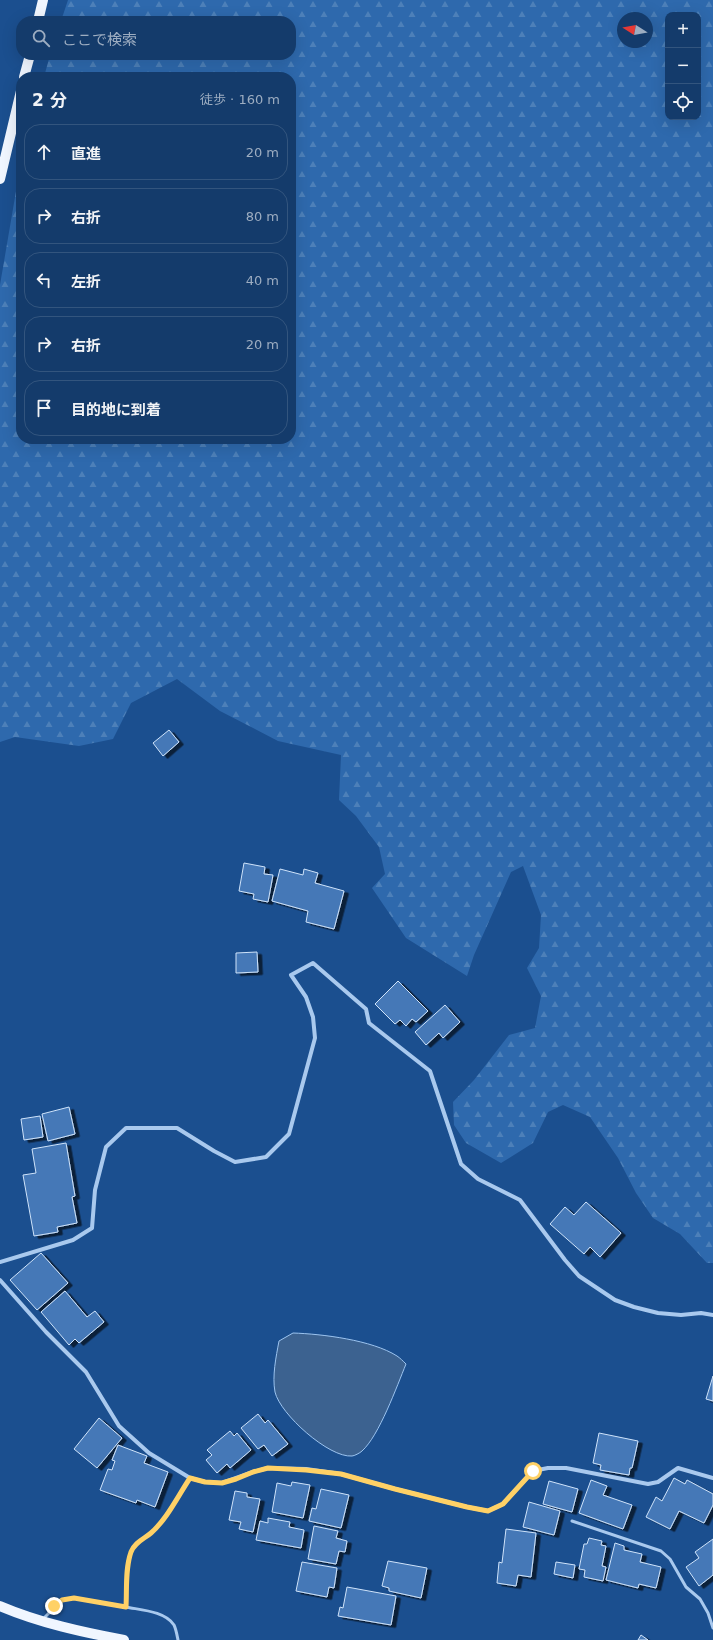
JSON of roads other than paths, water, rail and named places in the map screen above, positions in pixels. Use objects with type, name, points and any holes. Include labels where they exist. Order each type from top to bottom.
[{"type":"main road","points":[[39,16],[43,0]]},
{"type":"main road","points":[[25,72],[29,60]]},
{"type":"main road","points":[[0,180],[16,113]]},
{"type":"main road","points":[[0,1606],[41,1621],[80,1632],[124,1640]]},
{"type":"street","points":[[0,1262],[73,1240],[92,1228],[95,1190],[106,1146],[126,1128],[177,1128],[235,1162],[266,1157],[289,1134],[315,1038],[313,1017],[306,996],[291,975],[313,963],[366,1009],[369,1023],[430,1071],[461,1164],[478,1179],[520,1200],[565,1260],[579,1276],[615,1300],[634,1307],[658,1313],[681,1315],[701,1313],[713,1315]]},
{"type":"street","points":[[0,1280],[46,1332],[86,1372],[119,1426],[149,1453],[190,1478],[205,1482],[222,1483],[268,1468],[306,1470],[341,1474],[395,1489],[488,1511],[503,1504],[533,1471],[548,1468],[566,1468],[648,1484],[658,1482],[678,1468],[713,1478]]},
{"type":"lane","points":[[126,1607],[128,1562],[131,1550],[138,1541],[150,1534],[161,1522],[190,1478]]},
{"type":"lane","points":[[572,1521],[661,1551],[670,1559],[686,1586],[700,1599],[708,1613],[713,1628]]},
{"type":"lane","points":[[41,1621],[54,1606],[62,1600],[74,1598],[154,1612],[167,1618],[174,1625],[178,1640]]}]
